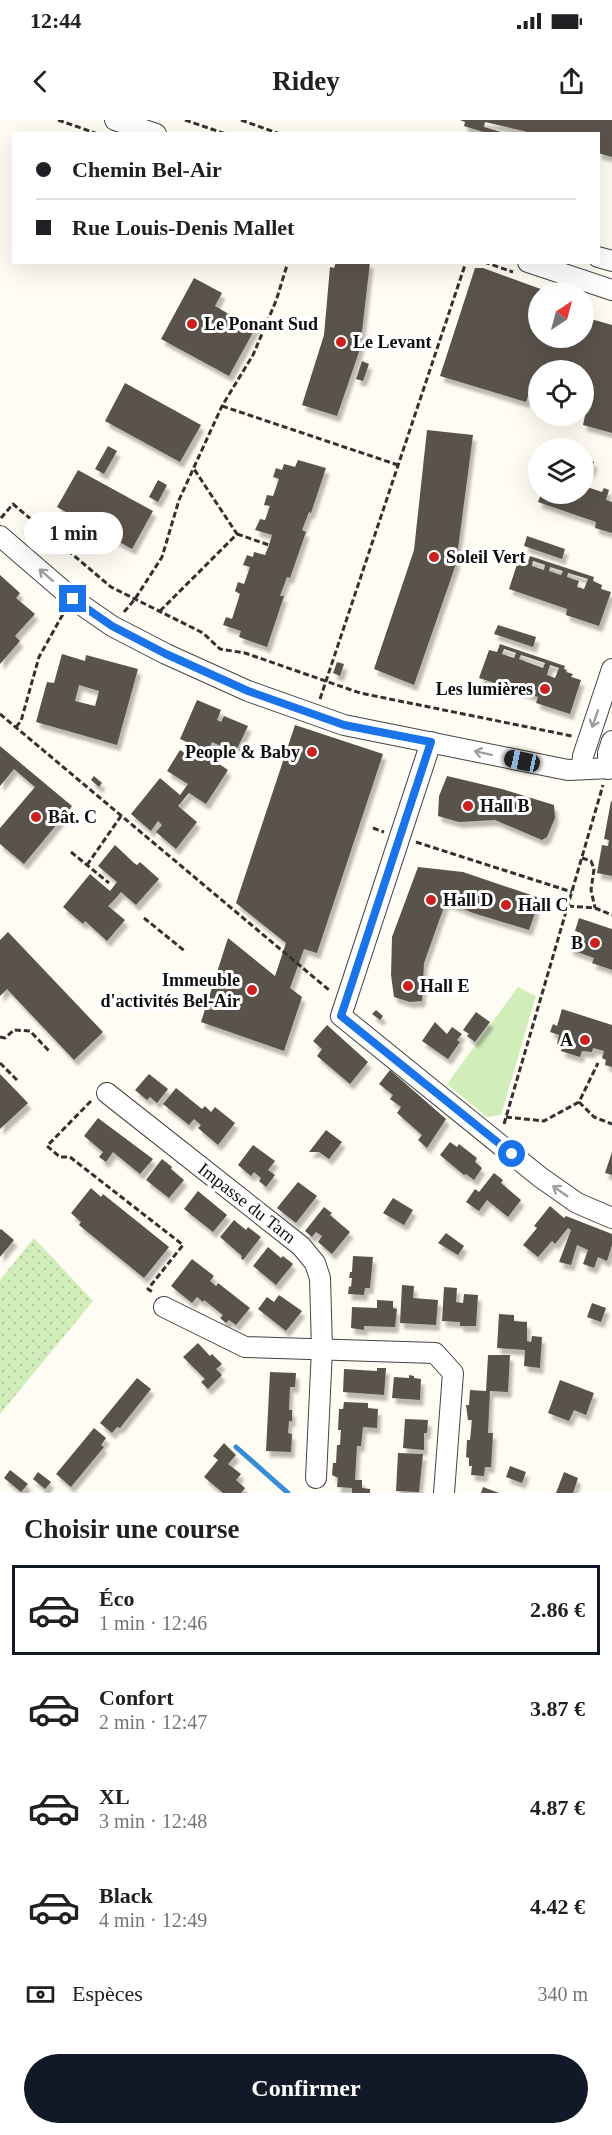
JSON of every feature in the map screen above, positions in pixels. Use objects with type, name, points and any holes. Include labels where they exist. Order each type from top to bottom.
[{"type":"street","points":[[115,120],[150,132]]},
{"type":"street","points":[[534,264],[612,290]]},
{"type":"street","points":[[0,536],[73,599],[112,626],[166,654],[248,691],[344,725],[568,770],[610,768],[608,753],[612,741]]},
{"type":"street","points":[[582,769],[583,756],[612,669]]},
{"type":"street","points":[[431,742],[343,1010],[540,1177],[577,1203],[612,1218]]},
{"type":"street","name":"Impasse du Tarn","points":[[101,1095],[301,1246],[315,1263],[320,1278],[322,1349],[316,1478]]},
{"type":"street","points":[[164,1307],[245,1347],[435,1353],[453,1373],[444,1493]]},
{"type":"path","points":[[58,120],[92,132]]},
{"type":"path","points":[[185,120],[220,132]]},
{"type":"path","points":[[241,120],[274,132]]},
{"type":"path","points":[[112,626],[135,599],[162,557],[179,500],[222,406],[253,355],[276,301],[287,264]]},
{"type":"path","points":[[315,715],[465,264]]},
{"type":"path","points":[[222,406],[398,465]]},
{"type":"path","points":[[194,469],[237,534],[269,545]]},
{"type":"path","points":[[0,519],[13,504],[111,587],[203,633],[220,649],[245,653],[360,693],[588,740]]},
{"type":"path","points":[[160,611],[237,534]]},
{"type":"path","points":[[16,727],[21,721],[39,657],[73,599]]},
{"type":"path","points":[[0,714],[121,816],[343,1010]]},
{"type":"path","points":[[498,1143],[610,768]]},
{"type":"path","points":[[87,865],[121,816]]},
{"type":"path","points":[[373,828],[572,892]]},
{"type":"path","points":[[71,852],[109,883]]},
{"type":"path","points":[[582,858],[591,861],[594,869],[591,890],[595,908]]},
{"type":"path","points":[[567,906],[595,908],[612,915]]},
{"type":"path","points":[[144,918],[186,952]]},
{"type":"path","points":[[0,1037],[4,1038],[14,1030],[30,1031],[50,1052]]},
{"type":"path","points":[[0,1063],[19,1082]]},
{"type":"path","points":[[506,1117],[544,1121],[579,1102],[598,1063]]},
{"type":"path","points":[[101,1095],[47,1146],[60,1157],[70,1157],[183,1245],[148,1289],[164,1307]]},
{"type":"path","points":[[579,1102],[594,1117],[612,1124]]},
{"type":"green space","points":[[518,987],[536,996],[501,1115],[487,1117],[447,1084]]},
{"type":"green space","points":[[34,1238],[93,1301],[0,1414],[0,1280]]},
{"type":"building","points":[[460,120],[612,120],[612,157],[600,154],[600,132],[528,132],[485,122],[484,127],[502,132],[484,132],[464,126],[465,122]]},
{"type":"building","name":"Le Levant","points":[[335,264],[370,264],[360,349],[337,416],[302,405],[324,335],[330,267],[334,268]]},
{"type":"building","points":[[475,268],[483,268],[528,284],[528,348],[594,348],[594,320],[612,325],[612,433],[587,426],[594,426],[594,360],[528,360],[526,402],[440,376]]},
{"type":"building","name":"Le Ponant Sud","points":[[194,278],[222,293],[215,306],[251,327],[254,323],[257,325],[229,376],[161,339]]},
{"type":"building","points":[[362,361],[369,364],[363,381],[356,379]]},
{"type":"building","points":[[125,383],[201,425],[180,462],[105,421]]},
{"type":"building","name":"Soleil Vert","points":[[427,430],[473,435],[456,564],[414,685],[374,669],[414,550]]},
{"type":"building","points":[[108,446],[117,451],[104,474],[95,469]]},
{"type":"building","points":[[298,460],[326,468],[311,513],[309,512],[302,530],[306,532],[290,578],[287,577],[280,596],[284,596],[267,647],[239,637],[241,631],[223,625],[226,617],[232,619],[240,594],[235,591],[238,582],[244,584],[250,567],[243,565],[247,555],[253,557],[254,552],[265,555],[269,545],[272,535],[255,530],[260,519],[265,520],[270,506],[264,505],[267,495],[273,496],[279,479],[273,477],[276,468],[282,470],[284,464],[295,467]]},
{"type":"building","points":[[78,470],[153,511],[132,549],[57,507]]},
{"type":"building","points":[[158,480],[167,485],[158,502],[149,497]]},
{"type":"building","points":[[604,488],[609,490],[606,500],[612,502],[612,533],[595,528],[596,522],[544,504],[594,504],[594,489],[602,492]]},
{"type":"building","points":[[527,536],[565,549],[562,559],[524,546]]},
{"type":"building","points":[[530,556],[594,577],[593,581],[602,585],[601,589],[611,592],[599,626],[566,615],[567,609],[509,589],[518,561],[527,564]],"holes":[[[533,561],[545,565],[544,570],[532,566]],[[550,567],[563,571],[561,575],[549,571]],[[568,573],[588,579],[584,589],[577,587],[579,581],[567,577]]]},
{"type":"building","points":[[0,575],[20,593],[16,598],[35,614],[15,636],[20,641],[0,664]]},
{"type":"building","points":[[498,625],[536,637],[533,647],[494,634]]},
{"type":"building","name":"Les lumières","points":[[500,644],[565,666],[566,672],[573,674],[571,677],[581,680],[570,714],[536,703],[538,697],[479,678],[489,650],[497,652]],"holes":[[[504,649],[516,653],[514,658],[502,654]],[[521,655],[545,663],[543,668],[519,659]],[[550,665],[559,668],[555,678],[547,675]]]},
{"type":"building","points":[[62,654],[85,661],[86,655],[138,669],[117,745],[36,722],[47,682],[54,683]],"holes":[[[79,685],[99,691],[95,706],[75,701]]]},
{"type":"building","points":[[337,662],[344,664],[340,676],[333,673]]},
{"type":"building","points":[[197,700],[221,710],[217,720],[221,722],[224,716],[248,726],[235,753],[212,742],[206,755],[228,770],[206,804],[189,793],[178,806],[197,822],[176,849],[156,832],[162,825],[158,821],[151,831],[131,814],[160,778],[180,795],[188,784],[167,771],[180,750],[197,760],[203,749],[180,739]]},
{"type":"building","points":[[295,725],[383,754],[317,953],[304,949],[290,988],[302,997],[284,1051],[201,1022],[228,938],[275,976],[286,943],[236,903]]},
{"type":"building","name":"Bât. C","points":[[0,746],[72,806],[24,864],[0,844],[0,828],[35,787],[14,769],[0,786]]},
{"type":"building","points":[[94,776],[102,783],[99,787],[91,780]]},
{"type":"building","points":[[447,776],[502,789],[554,805],[555,818],[547,837],[542,840],[495,820],[459,822],[438,816],[439,796]]},
{"type":"building","points":[[611,801],[612,876],[597,873],[602,845],[608,846],[609,840],[604,839]]},
{"type":"building","points":[[115,845],[134,863],[137,865],[140,862],[159,879],[136,905],[121,892],[108,906],[125,920],[107,941],[85,921],[83,924],[63,907],[90,874],[110,891],[117,882],[98,866]]},
{"type":"building","points":[[418,867],[463,872],[537,897],[535,913],[529,930],[473,913],[449,903],[445,904],[424,963],[422,1001],[410,1002],[394,997],[391,975],[392,937]]},
{"type":"building","name":"B","points":[[579,918],[612,929],[612,970],[592,963],[594,958],[569,949],[574,934],[580,936],[581,933],[575,931]]},
{"type":"building","points":[[8,932],[103,1032],[74,1060],[7,989],[0,996],[0,940]]},
{"type":"building","name":"A","points":[[562,1009],[612,1025],[612,1067],[605,1065],[606,1060],[602,1058],[604,1051],[593,1048],[592,1052],[582,1051],[580,1057],[561,1051],[563,1046],[557,1044],[559,1035],[550,1032],[553,1024],[557,1026]]},
{"type":"building","points":[[376,1010],[383,1016],[380,1020],[372,1014]]},
{"type":"building","points":[[476,1012],[490,1022],[475,1042],[463,1030]]},
{"type":"building","points":[[435,1022],[447,1034],[452,1027],[462,1034],[457,1040],[460,1042],[448,1059],[422,1041]]},
{"type":"building","points":[[327,1025],[368,1062],[350,1084],[317,1056],[322,1049],[313,1041]]},
{"type":"building","points":[[390,1070],[446,1119],[427,1148],[418,1140],[422,1135],[397,1113],[401,1107],[390,1099],[393,1095],[379,1084]]},
{"type":"building","points":[[0,1074],[28,1103],[0,1129]]},
{"type":"building","points":[[149,1074],[168,1089],[157,1103],[150,1097],[147,1100],[135,1090]]},
{"type":"building","points":[[176,1088],[202,1109],[205,1106],[211,1112],[215,1107],[235,1123],[218,1145],[198,1128],[201,1125],[194,1119],[189,1125],[163,1104]]},
{"type":"building","points":[[98,1118],[153,1159],[140,1174],[113,1152],[106,1162],[99,1157],[103,1152],[84,1136]]},
{"type":"building","points":[[326,1130],[342,1142],[329,1159],[319,1152],[309,1152]]},
{"type":"building","points":[[450,1142],[457,1147],[459,1144],[477,1158],[475,1162],[482,1168],[474,1180],[464,1175],[440,1155]]},
{"type":"building","points":[[253,1145],[275,1161],[268,1170],[275,1175],[266,1187],[254,1172],[251,1176],[238,1165]]},
{"type":"building","points":[[612,1152],[612,1175],[605,1173]]},
{"type":"building","points":[[162,1159],[184,1180],[169,1198],[146,1180]]},
{"type":"building","points":[[494,1173],[503,1180],[501,1183],[521,1200],[508,1217],[487,1200],[479,1211],[466,1202],[475,1189],[479,1192]]},
{"type":"building","points":[[298,1182],[317,1196],[296,1223],[277,1208]]},
{"type":"building","points":[[91,1188],[101,1197],[103,1194],[169,1247],[144,1278],[79,1225],[81,1222],[71,1213]]},
{"type":"building","points":[[198,1191],[227,1215],[213,1232],[184,1209]]},
{"type":"building","points":[[393,1198],[413,1210],[404,1225],[383,1213]]},
{"type":"building","points":[[550,1206],[564,1218],[566,1216],[612,1234],[612,1245],[607,1261],[598,1257],[594,1268],[583,1264],[588,1250],[577,1245],[571,1265],[559,1262],[571,1230],[568,1228],[555,1244],[552,1241],[538,1257],[523,1245],[537,1228],[534,1226]]},
{"type":"building","points":[[324,1207],[350,1232],[332,1254],[318,1242],[322,1236],[316,1232],[312,1237],[305,1231]]},
{"type":"building","points":[[234,1220],[246,1230],[248,1227],[261,1237],[243,1260],[242,1256],[220,1237]]},
{"type":"building","points":[[0,1230],[14,1240],[0,1257]]},
{"type":"building","points":[[446,1233],[464,1246],[458,1255],[438,1243]]},
{"type":"building","points":[[268,1247],[293,1264],[276,1285],[253,1266]]},
{"type":"building","points":[[353,1256],[373,1257],[370,1288],[365,1288],[364,1295],[348,1294],[349,1286],[351,1287],[352,1278],[349,1278],[352,1272]]},
{"type":"building","points":[[192,1259],[214,1276],[210,1281],[216,1286],[218,1283],[250,1308],[236,1325],[229,1320],[226,1323],[220,1318],[223,1315],[204,1300],[203,1302],[197,1297],[192,1303],[171,1286]]},
{"type":"building","points":[[402,1285],[414,1286],[413,1298],[438,1300],[436,1325],[400,1323]]},
{"type":"building","points":[[444,1287],[457,1288],[456,1302],[463,1303],[464,1294],[478,1295],[476,1326],[460,1326],[460,1322],[442,1321]]},
{"type":"building","points":[[279,1295],[302,1311],[286,1331],[258,1309],[267,1297],[274,1302]]},
{"type":"building","points":[[377,1300],[393,1301],[393,1308],[397,1309],[395,1327],[364,1326],[364,1330],[351,1328],[352,1307],[377,1308]]},
{"type":"building","points":[[592,1303],[606,1308],[601,1322],[587,1317]]},
{"type":"building","points":[[499,1314],[514,1315],[514,1321],[527,1322],[527,1341],[531,1342],[532,1336],[542,1337],[540,1368],[524,1366],[525,1350],[497,1348]]},
{"type":"building","points":[[198,1343],[210,1356],[212,1354],[222,1364],[216,1369],[222,1375],[208,1389],[201,1382],[205,1379],[183,1357]]},
{"type":"building","points":[[488,1355],[510,1355],[508,1392],[490,1391],[488,1433],[493,1433],[491,1467],[485,1467],[484,1476],[471,1475],[472,1466],[469,1466],[469,1458],[466,1457],[472,1420],[468,1420],[466,1405],[469,1405],[470,1390],[486,1391]]},
{"type":"building","points":[[377,1368],[386,1368],[384,1395],[343,1392],[344,1369],[377,1371]]},
{"type":"building","points":[[270,1372],[296,1373],[295,1387],[290,1387],[289,1410],[292,1410],[292,1421],[289,1421],[288,1433],[292,1434],[291,1452],[266,1451]]},
{"type":"building","points":[[409,1375],[421,1379],[420,1400],[392,1398],[394,1377],[409,1378]]},
{"type":"building","points":[[137,1378],[151,1389],[120,1428],[117,1427],[112,1433],[100,1423]]},
{"type":"building","points":[[560,1380],[594,1393],[586,1415],[574,1410],[569,1421],[548,1413]]},
{"type":"building","points":[[344,1402],[368,1403],[368,1408],[378,1409],[377,1428],[363,1427],[361,1446],[357,1446],[355,1480],[362,1480],[362,1488],[370,1489],[370,1493],[352,1493],[352,1488],[337,1487],[338,1478],[332,1475],[333,1463],[336,1463],[337,1445],[340,1445],[339,1409],[343,1409]]},
{"type":"building","points":[[405,1419],[428,1420],[427,1433],[424,1433],[424,1450],[403,1448]]},
{"type":"building","points":[[94,1428],[106,1438],[101,1445],[104,1447],[71,1487],[56,1474]]},
{"type":"building","points":[[224,1443],[236,1455],[228,1464],[241,1474],[236,1480],[245,1488],[241,1493],[223,1493],[204,1477],[218,1460],[213,1456]]},
{"type":"building","points":[[398,1453],[423,1454],[419,1492],[396,1491]]},
{"type":"building","points":[[510,1466],[526,1472],[522,1483],[506,1477]]},
{"type":"building","points":[[10,1470],[28,1484],[21,1492],[4,1478]]},
{"type":"building","points":[[38,1472],[51,1482],[45,1489],[33,1479]]},
{"type":"building","points":[[564,1472],[578,1478],[573,1493],[556,1493]]},
{"type":"building","points":[[483,1487],[499,1493],[481,1493]]},
{"type":"waterway","points":[[236,1447],[288,1493]]},
{"type":"place","name":"Le Ponant Sud","points":[[192,324]]},
{"type":"place","name":"Le Levant","points":[[341,342]]},
{"type":"place","name":"Soleil Vert","points":[[434,557]]},
{"type":"place","name":"Les lumières","points":[[545,689]]},
{"type":"place","name":"People & Baby","points":[[312,752]]},
{"type":"place","name":"Hall B","points":[[468,806]]},
{"type":"place","name":"Bât. C","points":[[36,817]]},
{"type":"place","name":"Hall D","points":[[431,900]]},
{"type":"place","name":"Hall C","points":[[506,905]]},
{"type":"place","name":"B","points":[[595,943]]},
{"type":"place","name":"Hall E","points":[[408,986]]},
{"type":"place","name":"Immeuble d'activités Bel-Air","points":[[252,990]]},
{"type":"place","name":"A","points":[[585,1040]]},
{"type":"route","points":[[73,599],[112,626],[166,654],[248,691],[344,725],[431,742],[341,1016],[512,1154]]}]
